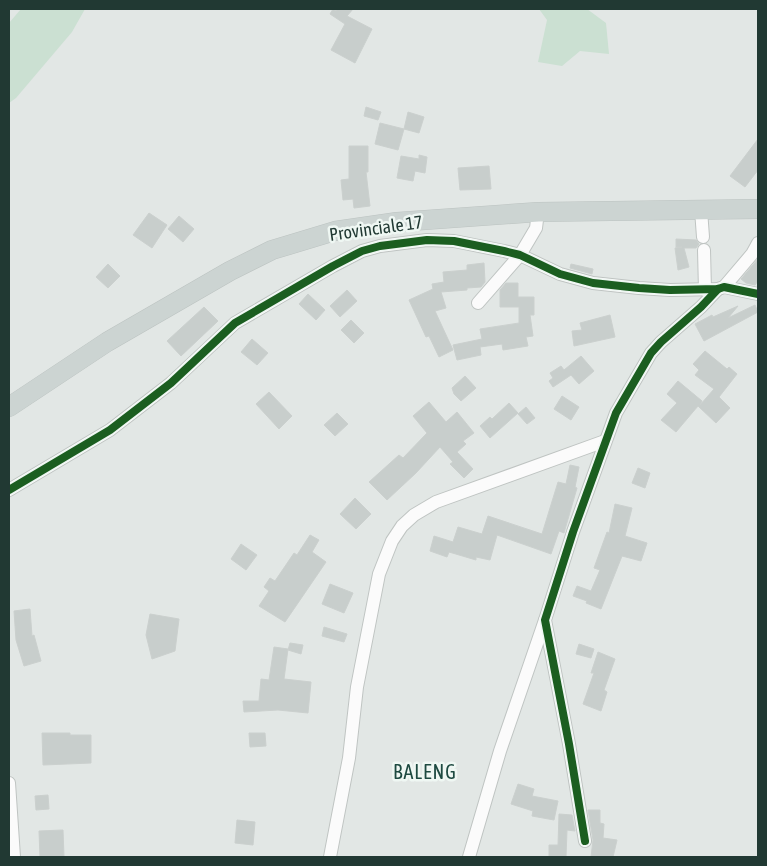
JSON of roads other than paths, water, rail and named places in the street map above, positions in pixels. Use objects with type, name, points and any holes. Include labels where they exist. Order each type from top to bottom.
[{"type":"main road","name":"Provinciale 17","points":[[9,407],[132,328],[230,271],[272,250],[344,229],[397,222],[538,212],[758,209]]},
{"type":"street","points":[[700,210],[703,237]]},
{"type":"street","points":[[478,303],[520,256],[536,228],[538,212]]},
{"type":"street","points":[[9,490],[110,430],[171,382],[235,323],[362,251],[399,243],[427,240],[454,241],[504,250],[560,274],[593,283],[639,288],[705,290],[721,288],[758,294]]},
{"type":"street","points":[[468,857],[500,751],[573,532],[616,414],[651,353],[721,288],[752,254],[758,243]]},
{"type":"street","points":[[704,250],[705,290]]},
{"type":"street","points":[[330,857],[349,758],[357,687],[379,574],[392,541],[402,526],[414,514],[436,502],[605,441]]},
{"type":"street","points":[[545,620],[569,744],[585,841]]},
{"type":"street","points":[[9,783],[14,857]]},
{"type":"district","name":"BALENG","points":[[425,771]]}]
